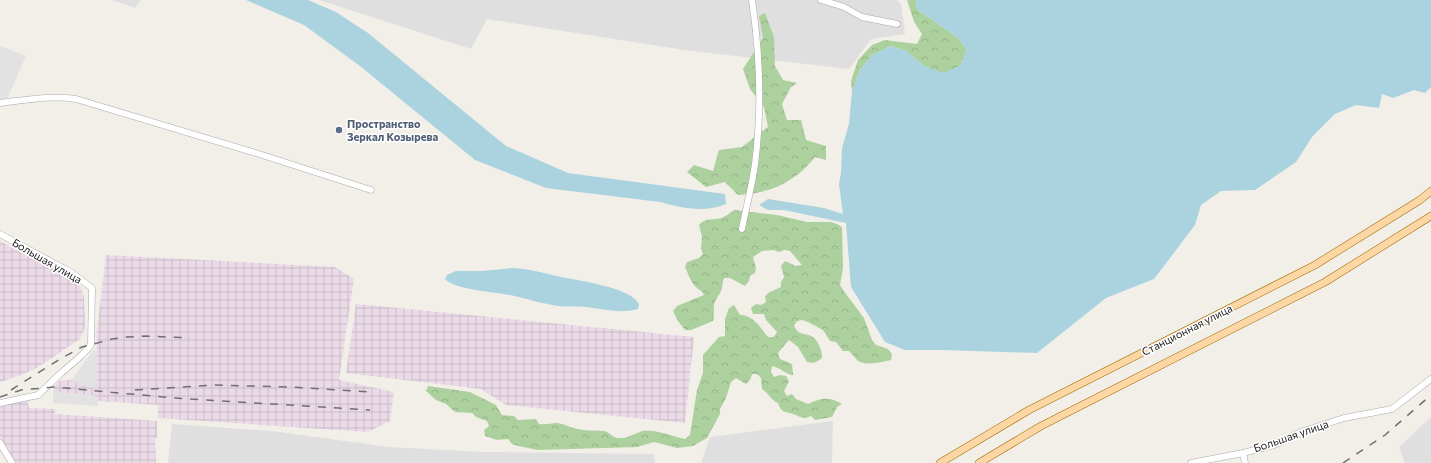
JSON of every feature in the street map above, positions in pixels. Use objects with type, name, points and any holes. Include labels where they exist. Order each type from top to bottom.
[{"type":"main road","name":"Станционная улица","points":[[940,463],[1029,410],[1315,265],[1431,192]]},
{"type":"main road","name":"Станционная улица","points":[[979,463],[1040,426],[1324,282],[1431,216]]},
{"type":"street","points":[[742,229],[755,164],[760,93],[756,24],[752,0]]},
{"type":"street","points":[[821,0],[844,7],[862,17],[897,24]]},
{"type":"street","points":[[0,103],[63,97],[76,99],[259,154],[371,190]]},
{"type":"street","name":"Большая улица","points":[[0,234],[72,273],[92,288],[91,345],[38,395],[0,403]]},
{"type":"street","name":"Большая улица","points":[[1191,463],[1243,453],[1274,445],[1301,432],[1344,418],[1392,409],[1431,379]]},
{"type":"street","points":[[0,443],[12,463]]},
{"type":"street","points":[[1243,453],[1245,463]]},
{"type":"shaded area","points":[[112,0],[141,0],[135,8]]},
{"type":"shaded area","points":[[319,0],[897,0],[901,4],[905,34],[871,39],[849,69],[684,50],[487,19],[471,49]]},
{"type":"shaded area","points":[[0,46],[26,56],[7,99],[0,99]]},
{"type":"shaded area","points":[[0,241],[73,278],[80,285],[84,297],[85,328],[80,339],[37,368],[0,382]]},
{"type":"shaded area","points":[[106,255],[335,267],[354,279],[339,380],[394,392],[390,421],[368,432],[158,418],[158,405],[98,401],[96,396],[53,392],[58,381],[72,380],[88,387],[97,388],[96,338]]},
{"type":"shaded area","points":[[356,304],[694,337],[685,423],[506,405],[481,389],[346,373]]},
{"type":"shaded area","points":[[93,350],[97,351],[97,388],[88,387],[72,380]]},
{"type":"shaded area","points":[[53,392],[96,396],[98,406],[53,403]]},
{"type":"shaded area","points":[[27,399],[29,408],[55,409],[55,414],[157,421],[157,438],[155,438],[156,463],[16,463],[0,436],[0,406]]},
{"type":"shaded area","points":[[1431,417],[1431,463],[1405,463],[1399,447]]},
{"type":"shaded area","points":[[833,421],[832,463],[701,463],[710,437]]},
{"type":"shaded area","points":[[172,424],[272,431],[389,447],[483,452],[654,454],[655,463],[168,463]]},
{"type":"green space","points":[[907,0],[916,0],[917,9],[958,38],[967,50],[960,66],[943,74],[924,66],[906,51],[891,46],[872,55],[860,70],[852,91],[851,81],[858,60],[872,45],[885,40],[917,44],[922,34],[914,22]]},
{"type":"green space","points":[[765,13],[774,37],[775,66],[783,80],[797,83],[791,87],[782,104],[787,120],[801,120],[806,140],[826,146],[826,160],[815,157],[804,169],[784,184],[768,190],[738,195],[725,182],[706,187],[687,172],[694,165],[713,171],[719,150],[742,147],[768,127],[764,107],[750,89],[743,69],[763,38],[759,16]]},
{"type":"green space","points":[[735,210],[777,215],[807,222],[831,222],[842,227],[843,268],[840,285],[864,318],[872,340],[876,345],[888,349],[892,354],[891,360],[879,363],[865,363],[858,361],[849,351],[843,351],[836,342],[830,341],[823,330],[802,320],[797,321],[794,326],[798,332],[813,337],[817,341],[822,358],[819,361],[812,363],[807,362],[798,347],[789,340],[778,353],[780,359],[792,364],[793,375],[772,366],[771,372],[774,377],[780,375],[786,376],[789,381],[784,391],[787,396],[792,394],[796,399],[808,404],[817,400],[825,399],[838,401],[842,404],[837,407],[832,417],[815,420],[811,416],[803,418],[783,411],[778,403],[762,389],[761,378],[757,374],[752,374],[750,380],[746,384],[736,378],[731,382],[726,398],[720,409],[720,414],[707,438],[693,446],[677,448],[654,442],[637,447],[538,450],[512,444],[508,439],[497,440],[485,436],[484,430],[489,426],[487,421],[476,417],[472,413],[455,412],[446,404],[436,400],[426,391],[428,386],[470,392],[496,405],[502,415],[514,416],[518,420],[536,419],[539,424],[557,423],[581,430],[605,431],[614,437],[619,438],[625,438],[643,431],[648,431],[659,432],[685,439],[690,435],[697,390],[703,373],[703,355],[719,337],[725,336],[725,319],[729,308],[734,305],[740,315],[752,319],[768,337],[774,337],[777,332],[766,320],[764,314],[753,314],[751,308],[756,304],[761,305],[766,302],[765,296],[781,287],[781,282],[784,277],[781,266],[785,261],[796,266],[802,265],[790,251],[762,251],[753,257],[756,268],[755,273],[750,276],[749,281],[745,286],[730,278],[724,278],[721,291],[716,299],[713,321],[691,330],[685,330],[673,311],[677,306],[704,295],[693,284],[685,267],[687,262],[699,258],[703,254],[701,249],[702,237],[699,225],[706,220],[723,217]]},
{"type":"water","points":[[246,0],[308,0],[336,12],[368,33],[506,146],[568,173],[725,194],[726,204],[718,207],[693,209],[660,202],[546,188],[475,160],[360,66],[304,25]]},
{"type":"water","points":[[916,0],[1431,0],[1431,87],[1425,93],[1414,90],[1393,98],[1382,94],[1379,108],[1356,105],[1335,114],[1312,137],[1296,162],[1255,190],[1221,191],[1201,205],[1195,225],[1154,279],[1106,298],[1037,353],[905,350],[885,342],[851,287],[846,223],[784,210],[768,210],[759,205],[768,199],[824,208],[843,214],[839,184],[842,148],[849,124],[852,91],[860,70],[872,55],[891,46],[906,51],[924,66],[943,73],[960,66],[967,50],[958,38],[917,9]]},
{"type":"water","points":[[512,268],[537,271],[615,289],[634,298],[639,304],[638,309],[618,311],[552,305],[510,295],[457,286],[445,279],[447,275],[456,271],[483,271]]},
{"type":"railway","points":[[11,390],[82,347],[112,339],[127,337],[146,336],[190,338]]},
{"type":"railway","points":[[135,390],[214,385],[289,387],[372,392]]},
{"type":"railway","points":[[0,397],[21,390],[54,387],[174,398],[370,410]]},
{"type":"railway","points":[[1343,463],[1385,435],[1431,395]]},
{"type":"place","name":"Пространство Зеркал Козырева","points":[[339,130]]}]
